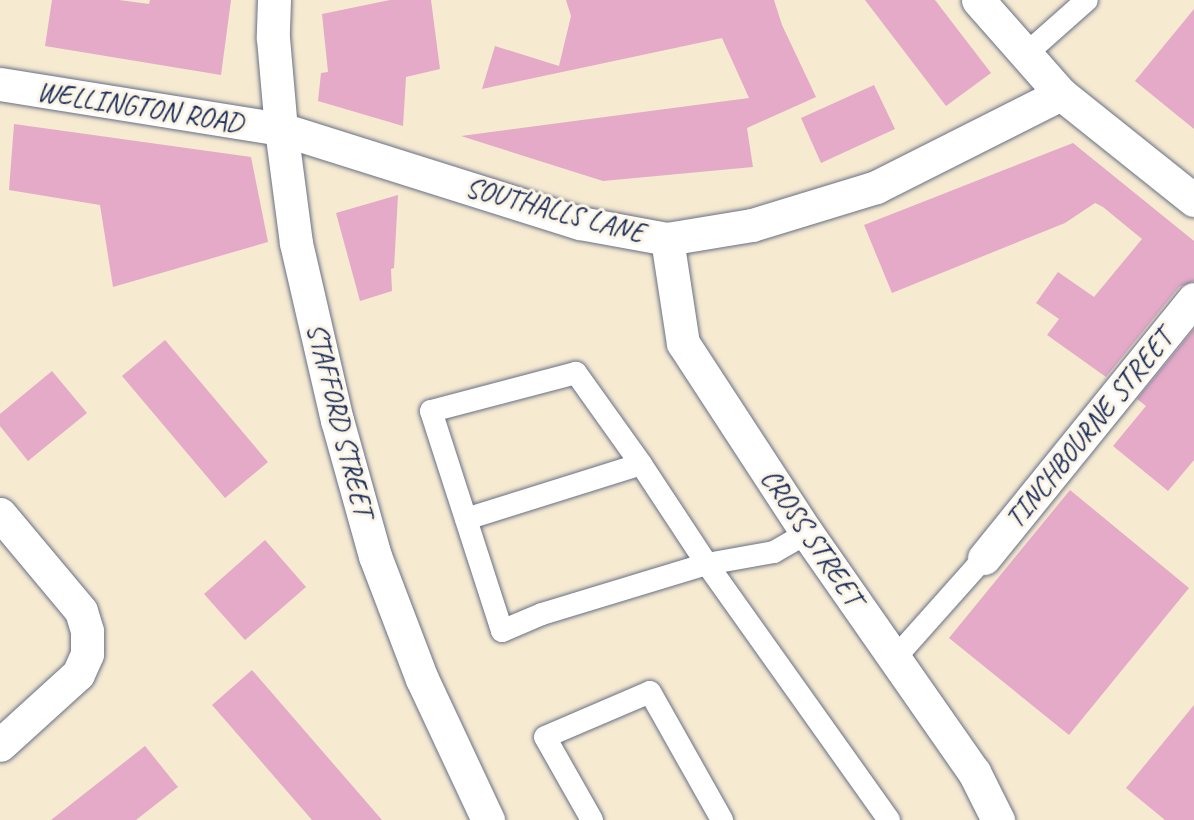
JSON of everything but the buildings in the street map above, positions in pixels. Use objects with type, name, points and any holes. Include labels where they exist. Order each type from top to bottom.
[{"type":"main road","points":[[978,0],[1061,94],[1194,200]]},
{"type":"main road","name":"STAFFORD STREET","points":[[280,2],[273,38],[280,129],[296,243],[337,420],[375,556],[422,679],[488,820]]},
{"type":"main road","name":"WELLINGTON ROAD","points":[[0,84],[280,129]]},
{"type":"main road","name":"SOUTHALLS LANE","points":[[280,129],[580,223],[667,239],[752,225],[876,187],[1061,94]]},
{"type":"main road","name":"CROSS STREET","points":[[667,239],[683,343],[807,533],[974,772],[998,820]]},
{"type":"main road","name":"TINCHBOURNE STREET","points":[[984,558],[1194,299]]},
{"type":"main road","points":[[0,514],[81,611],[87,631],[87,654],[78,674],[0,745]]},
{"type":"lane","points":[[1026,54],[1087,0]]},
{"type":"lane","points":[[807,533],[774,552],[707,564],[542,614],[502,631],[431,411],[576,373],[641,464],[707,564],[890,820]]},
{"type":"lane","points":[[466,519],[641,464]]},
{"type":"lane","points":[[895,658],[984,558]]},
{"type":"lane","points":[[592,820],[545,737],[650,692],[722,820]]}]
